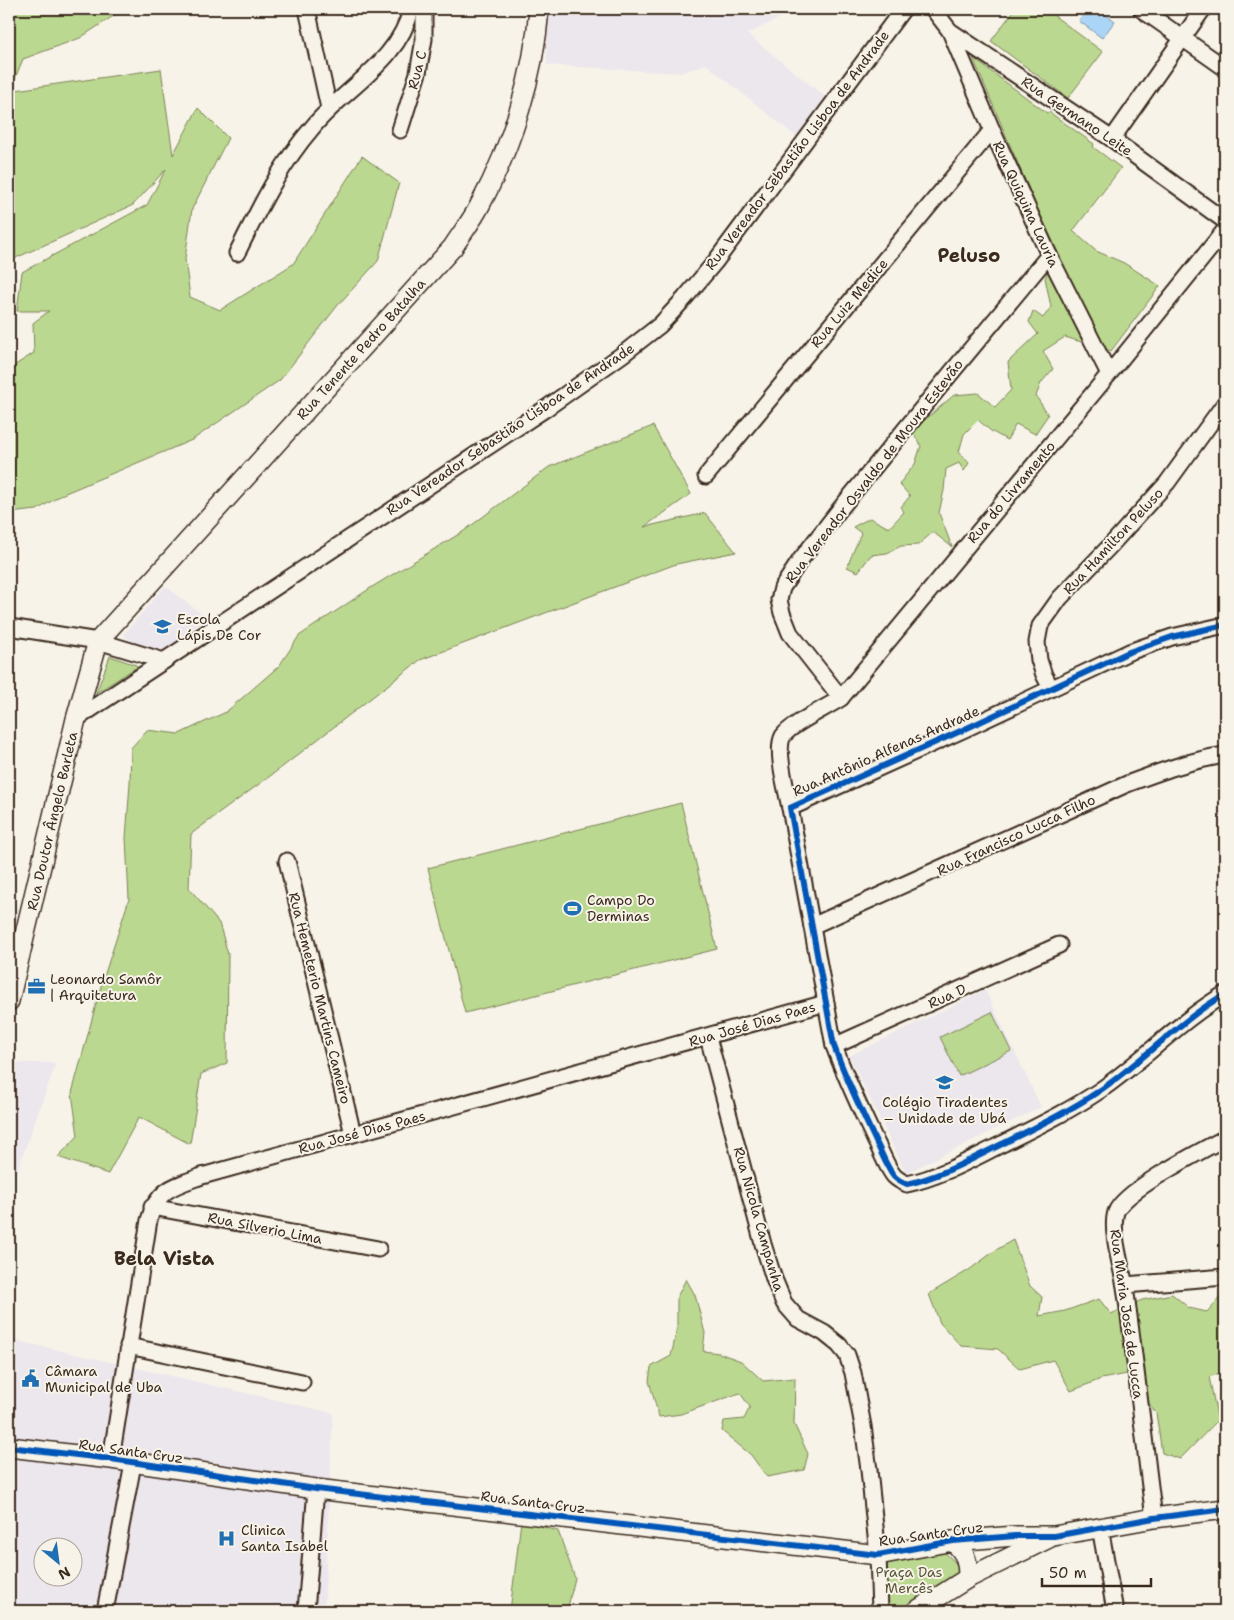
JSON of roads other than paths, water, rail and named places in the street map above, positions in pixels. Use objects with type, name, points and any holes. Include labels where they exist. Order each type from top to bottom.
[{"type":"street","points":[[308,9],[329,108]]},
{"type":"street","points":[[237,253],[267,193],[290,156],[329,108],[370,73],[396,44],[411,9]]},
{"type":"street","name":"Rua C","points":[[400,130],[418,74],[424,39],[424,9]]},
{"type":"street","name":"Rua Tenente Pedro Batalha","points":[[98,641],[453,246],[480,206],[506,149],[526,89],[537,32],[539,9]]},
{"type":"street","name":"Rua Vereador Sebastião Lisboa de Andrade","points":[[76,719],[545,409],[623,354],[660,325],[715,262],[903,9]]},
{"type":"street","name":"Rua Germano Leite","points":[[933,9],[950,30],[1112,139],[1225,221]]},
{"type":"street","points":[[1141,9],[1225,68]]},
{"type":"street","points":[[1112,139],[1203,9]]},
{"type":"street","name":"Rua Quiquina Lauria","points":[[950,30],[992,130],[1049,255],[1109,374]]},
{"type":"street","name":"Rua Luiz Medice","points":[[706,476],[992,130]]},
{"type":"street","name":"Rua do Livramento","points":[[790,808],[780,752],[783,737],[790,729],[841,698],[1109,374],[1225,230]]},
{"type":"street","name":"Rua Vereador Osvaldo de Moura Estevão","points":[[841,698],[790,632],[779,600],[782,588],[795,566],[840,509],[1049,255]]},
{"type":"street","name":"Rua Hamilton Peluso","points":[[1051,688],[1044,675],[1040,660],[1037,642],[1040,626],[1060,598],[1167,483],[1225,403]]},
{"type":"street","name":"Rua Antônio Alfenas Andrade","points":[[1225,625],[1172,637],[1129,652],[790,808],[834,1046],[846,1080],[887,1164],[893,1174],[907,1184],[918,1182],[964,1163],[1058,1116],[1099,1092],[1184,1022],[1225,994]]},
{"type":"street","points":[[9,627],[98,641],[164,661]]},
{"type":"street","name":"Rua Doutor Ângelo Barleta","points":[[9,1002],[76,719],[98,641]]},
{"type":"street","name":"Rua Francisco Lucca Filho","points":[[812,926],[1127,784],[1209,757],[1225,755]]},
{"type":"street","name":"Rua Hemeterio Martins Cameiro","points":[[287,861],[353,1134]]},
{"type":"street","name":"Rua D","points":[[834,1046],[1059,945]]},
{"type":"street","name":"Rua José Dias Paes","points":[[152,1206],[160,1195],[184,1182],[202,1176],[826,1003]]},
{"type":"street","name":"Rua Nicola Campanha","points":[[708,1036],[763,1244],[784,1303],[798,1319],[824,1333],[839,1345],[846,1355],[853,1374],[870,1470],[878,1555],[880,1611]]},
{"type":"street","name":"Rua Maria José de Lucca","points":[[1154,1518],[1125,1285],[1114,1225],[1116,1211],[1126,1199],[1146,1183],[1225,1138]]},
{"type":"street","points":[[110,1460],[152,1206]]},
{"type":"street","name":"Rua Silverio Lima","points":[[152,1206],[378,1249]]},
{"type":"street","points":[[1125,1285],[1225,1278]]},
{"type":"street","points":[[128,1346],[302,1382]]},
{"type":"street","name":"Rua Santa Cruz","points":[[9,1447],[316,1489],[878,1555],[953,1541],[1015,1536],[1054,1536]]},
{"type":"street","points":[[105,1611],[133,1464]]},
{"type":"street","points":[[306,1611],[316,1489]]},
{"type":"street","points":[[916,1611],[968,1578],[1054,1536],[1154,1518],[1225,1509]]},
{"type":"street","points":[[1100,1527],[1115,1611]]},
{"type":"street","points":[[953,1541],[966,1557],[968,1578]]},
{"type":"water","points":[[1087,9],[1098,9],[1115,21],[1102,38],[1079,21]]},
{"type":"place","name":"Escola Lápis De Cor","points":[[163,627]]},
{"type":"place","name":"Campo Do Derminas","points":[[573,908]]},
{"type":"place","name":"Leonardo Samôr | Arquitetura","points":[[36,987]]},
{"type":"place","name":"Colégio Tiradentes – Unidade de Ubá","points":[[945,1082]]},
{"type":"place","name":"Câmara Municipal de Uba","points":[[31,1379]]},
{"type":"place","name":"Clinica Santa Isabel","points":[[227,1538]]},
{"type":"district","name":"Peluso","points":[[969,255]]},
{"type":"district","name":"Bela Vista","points":[[164,1258]]},
{"type":"park label","name":"Praça Das Mercês","points":[[909,1580]]}]
